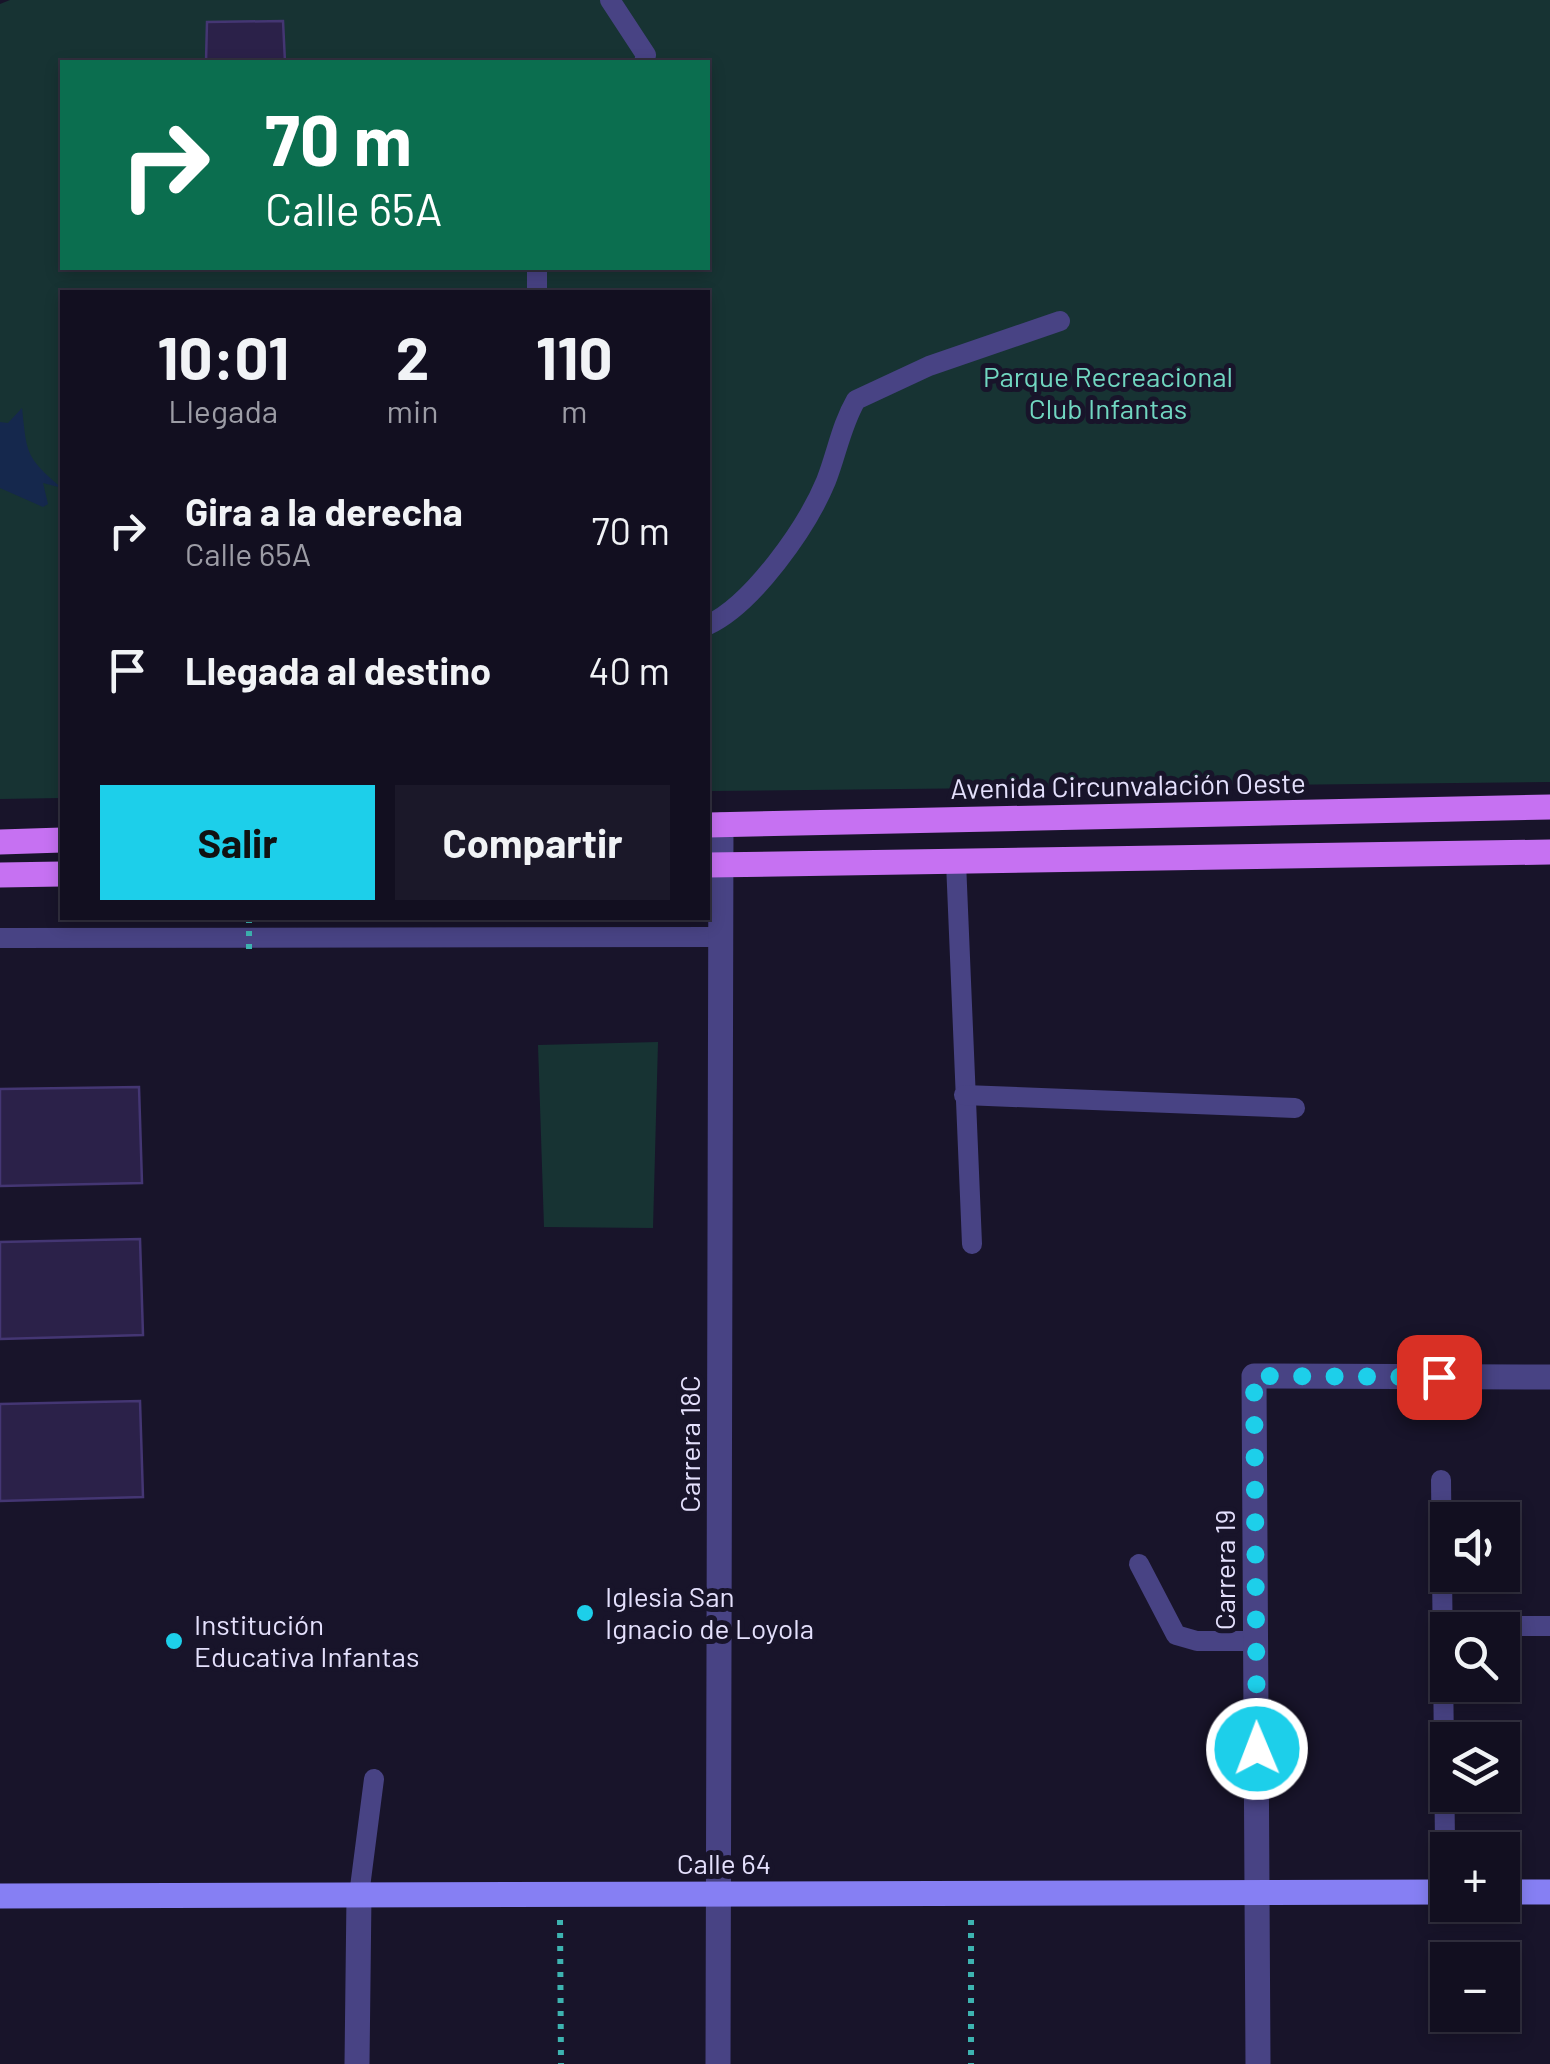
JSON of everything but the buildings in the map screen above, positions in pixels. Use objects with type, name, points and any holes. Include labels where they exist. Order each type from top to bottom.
[{"type":"main road","name":"Avenida Circunvalación Oeste","points":[[714,825],[1550,807]]},
{"type":"main road","points":[[0,842],[60,840]]},
{"type":"main road","points":[[714,865],[1550,852]]},
{"type":"main road","points":[[0,875],[60,874]]},
{"type":"street","name":"Carrera 18C","points":[[714,825],[721,938],[718,2064]]},
{"type":"street","name":"Carrera 19","points":[[1258,2064],[1254,1376],[1550,1377]]},
{"type":"street","name":"Calle 64","points":[[0,1896],[1430,1892]]},
{"type":"street","points":[[1520,1892],[1550,1892]]},
{"type":"street","points":[[357,2064],[359,1894]]},
{"type":"lane","points":[[610,0],[646,56],[645,60]]},
{"type":"lane","points":[[710,623],[748,592],[794,540],[825,482],[856,400],[929,366],[1060,320]]},
{"type":"lane","points":[[956,862],[972,1244]]},
{"type":"lane","points":[[0,938],[721,938]]},
{"type":"lane","points":[[964,1095],[1295,1108]]},
{"type":"lane","points":[[1441,1480],[1441,1612]]},
{"type":"lane","points":[[1139,1564],[1176,1636],[1256,1640]]},
{"type":"lane","points":[[1520,1626],[1550,1626]]},
{"type":"lane","points":[[1442,1702],[1445,1832]]},
{"type":"lane","points":[[359,1894],[374,1779]]},
{"type":"path","points":[[248,920],[249,949]]},
{"type":"path","points":[[560,1894],[561,2064]]},
{"type":"path","points":[[972,1894],[972,2064]]},
{"type":"green space","name":"Parque Recreacional Club Infantas","points":[[10,0],[1550,0],[1550,782],[710,791],[710,290],[60,290],[60,798],[0,799],[0,4]]},
{"type":"green space","points":[[658,1042],[653,1228],[544,1227],[538,1045]]},
{"type":"water","points":[[22,408],[30,453],[60,486],[43,483],[48,504],[43,507],[0,488],[0,422],[8,423]]},
{"type":"place","name":"Iglesia San Ignacio de Loyola","points":[[585,1613]]},
{"type":"place","name":"Institución Educativa Infantas","points":[[174,1641]]},
{"type":"route","points":[[1257,1749],[1254,1376],[1439,1377]]}]
